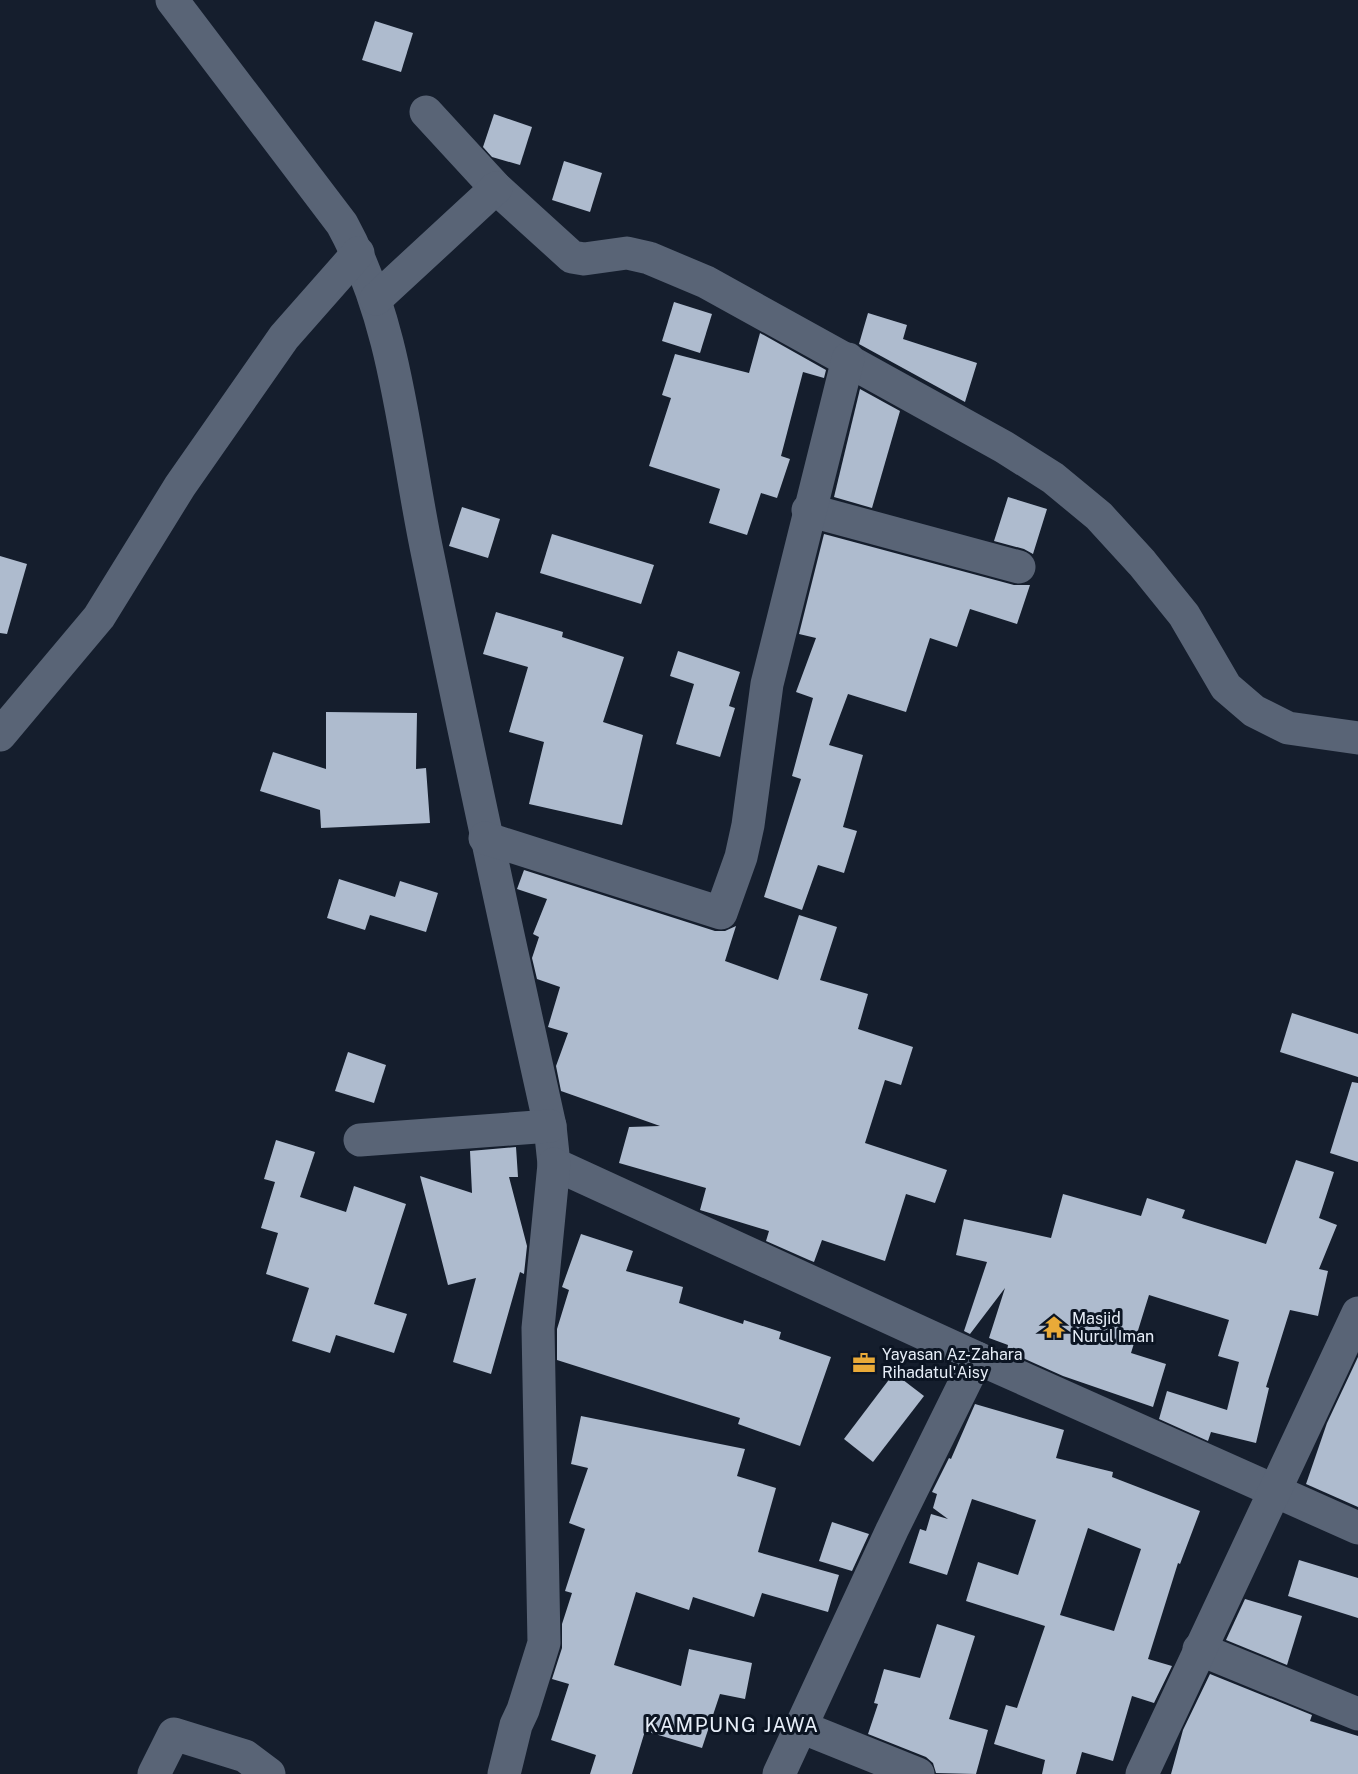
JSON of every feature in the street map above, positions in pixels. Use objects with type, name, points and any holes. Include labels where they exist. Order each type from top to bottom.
[{"type":"street","points":[[172,0],[342,224],[358,253],[376,299],[394,362],[411,478],[485,838],[550,1126],[550,1147],[554,1164],[538,1328],[544,1643],[524,1710],[516,1725],[504,1774]]},
{"type":"street","points":[[426,112],[496,188],[572,256],[584,259],[627,254],[649,258],[706,282],[1004,447],[1053,478],[1099,516],[1142,563],[1184,615],[1226,687],[1254,711],[1288,728],[1358,738]]},
{"type":"street","points":[[376,299],[496,188]]},
{"type":"street","points":[[0,735],[99,617],[180,486],[284,337],[358,253]]},
{"type":"street","points":[[485,838],[721,913],[741,857],[748,825],[767,684],[808,510],[848,359]]},
{"type":"street","points":[[808,510],[1019,567]]},
{"type":"street","points":[[360,1140],[550,1126]]},
{"type":"street","points":[[554,1164],[977,1358],[1358,1528]]},
{"type":"street","points":[[1142,1774],[1358,1313]]},
{"type":"street","points":[[779,1774],[892,1530],[977,1358]]},
{"type":"street","points":[[1199,1649],[1358,1714]]},
{"type":"street","points":[[801,1727],[918,1774]]},
{"type":"street","points":[[154,1774],[174,1734],[245,1756],[269,1774]]},
{"type":"building","points":[[375,21],[413,33],[401,72],[362,60]]},
{"type":"building","points":[[494,114],[532,127],[520,165],[492,157],[483,147]]},
{"type":"building","points":[[564,161],[602,173],[590,212],[552,200]]},
{"type":"building","points":[[674,302],[712,314],[700,353],[662,341]]},
{"type":"building","points":[[868,313],[907,325],[903,339],[977,363],[965,402],[859,344]]},
{"type":"building","points":[[760,333],[826,370],[824,378],[803,372],[781,456],[790,459],[777,498],[761,493],[747,535],[709,523],[720,489],[649,466],[671,398],[662,395],[675,354],[749,373]]},
{"type":"building","points":[[860,389],[900,411],[872,508],[834,497]]},
{"type":"building","points":[[1008,497],[1047,509],[1033,554],[1024,549],[994,541]]},
{"type":"building","points":[[462,507],[500,519],[488,558],[449,546]]},
{"type":"building","points":[[552,534],[654,565],[641,604],[540,573]]},
{"type":"building","points":[[824,534],[1014,585],[1030,585],[1017,624],[970,609],[957,647],[930,638],[906,712],[848,694],[829,745],[863,755],[843,827],[857,831],[844,873],[818,865],[802,910],[764,897],[801,779],[792,776],[813,698],[796,692],[816,638],[799,634]]},
{"type":"building","points":[[0,556],[27,564],[7,634],[0,633]]},
{"type":"building","points":[[496,612],[563,632],[562,637],[624,657],[603,722],[643,735],[622,825],[529,804],[544,742],[509,732],[528,667],[483,654]]},
{"type":"building","points":[[678,651],[740,672],[729,706],[735,708],[720,757],[676,744],[694,684],[670,676]]},
{"type":"building","points":[[326,712],[417,713],[416,769],[426,768],[430,823],[321,828],[320,810],[260,791],[273,752],[326,769]]},
{"type":"building","points":[[524,870],[715,931],[725,931],[736,926],[725,961],[778,980],[799,915],[837,927],[820,980],[868,994],[858,1029],[913,1047],[901,1085],[885,1080],[865,1143],[947,1170],[935,1203],[906,1194],[885,1261],[822,1240],[814,1262],[766,1241],[769,1231],[700,1210],[706,1188],[619,1163],[629,1127],[660,1126],[561,1091],[556,1066],[568,1033],[548,1027],[560,987],[537,979],[532,958],[539,937],[533,934],[547,899],[517,889]]},
{"type":"building","points":[[339,879],[395,897],[400,881],[438,893],[426,932],[370,915],[365,930],[327,918]]},
{"type":"building","points":[[1292,1013],[1358,1034],[1358,1077],[1280,1052]]},
{"type":"building","points":[[348,1052],[386,1065],[374,1103],[335,1091]]},
{"type":"building","points":[[1352,1082],[1358,1083],[1358,1162],[1330,1153]]},
{"type":"building","points":[[276,1140],[315,1152],[300,1197],[346,1212],[354,1186],[406,1204],[374,1304],[407,1314],[394,1353],[336,1335],[330,1353],[292,1341],[309,1288],[266,1274],[278,1233],[261,1228],[275,1182],[264,1179]]},
{"type":"building","points":[[516,1147],[518,1177],[509,1177],[527,1246],[524,1274],[520,1272],[491,1374],[453,1362],[476,1278],[448,1285],[420,1176],[472,1193],[470,1151]]},
{"type":"building","points":[[1296,1160],[1334,1172],[1319,1218],[1337,1225],[1319,1269],[1328,1271],[1318,1316],[1290,1310],[1266,1387],[1269,1388],[1256,1443],[1211,1432],[1208,1441],[1159,1419],[1167,1391],[1227,1410],[1239,1362],[1218,1356],[1229,1320],[1149,1295],[1131,1353],[1166,1364],[1153,1407],[1063,1376],[1007,1351],[1008,1345],[989,1338],[1005,1288],[970,1334],[964,1331],[987,1262],[956,1255],[964,1219],[1051,1238],[1063,1194],[1141,1216],[1147,1198],[1185,1210],[1182,1218],[1266,1244]]},
{"type":"building","points":[[581,1234],[633,1251],[626,1271],[683,1287],[679,1303],[743,1324],[744,1320],[781,1332],[779,1339],[831,1357],[800,1446],[738,1424],[740,1418],[557,1360],[557,1329],[569,1290],[562,1287]]},
{"type":"building","points":[[1358,1357],[1358,1507],[1306,1484],[1327,1423]]},
{"type":"building","points":[[894,1373],[924,1396],[873,1462],[844,1439]]},
{"type":"building","points":[[975,1404],[1064,1430],[1056,1458],[1113,1472],[1112,1477],[1200,1511],[1180,1564],[1178,1563],[1148,1659],[1172,1666],[1154,1703],[1132,1696],[1113,1761],[1082,1752],[1076,1774],[1042,1774],[1045,1760],[994,1744],[1006,1705],[1017,1708],[1045,1626],[966,1601],[978,1562],[1018,1575],[1036,1520],[972,1499],[947,1575],[909,1563],[920,1529],[926,1531],[931,1514],[948,1519],[933,1508],[937,1494],[932,1492],[949,1458],[951,1459]],"holes":[[[1088,1528],[1141,1549],[1114,1631],[1060,1615]]]},
{"type":"building","points":[[581,1416],[745,1449],[737,1476],[776,1488],[758,1552],[839,1575],[828,1612],[762,1593],[754,1617],[693,1597],[689,1610],[636,1592],[614,1665],[681,1686],[689,1649],[752,1663],[745,1699],[720,1694],[702,1748],[645,1731],[632,1774],[590,1774],[596,1755],[551,1740],[569,1684],[552,1679],[562,1648],[562,1624],[572,1593],[565,1591],[585,1529],[569,1523],[588,1468],[571,1464]]},
{"type":"building","points":[[832,1522],[869,1534],[852,1571],[819,1561]]},
{"type":"building","points":[[1299,1560],[1358,1578],[1358,1618],[1288,1596]]},
{"type":"building","points":[[1245,1599],[1302,1616],[1287,1665],[1226,1640]]},
{"type":"building","points":[[937,1624],[975,1636],[949,1719],[988,1730],[976,1774],[936,1773],[933,1763],[926,1757],[868,1734],[878,1704],[874,1703],[884,1669],[920,1678]]},
{"type":"building","points":[[1210,1674],[1312,1715],[1310,1721],[1358,1736],[1358,1774],[1171,1774],[1183,1730]]},
{"type":"place","name":"Masjid Nurul Iman","points":[[1054,1327]]},
{"type":"place","name":"Yayasan Az-Zahara Rihadatul'Aisy","points":[[864,1363]]},
{"type":"district","name":"KAMPUNG JAWA","points":[[732,1725]]}]
